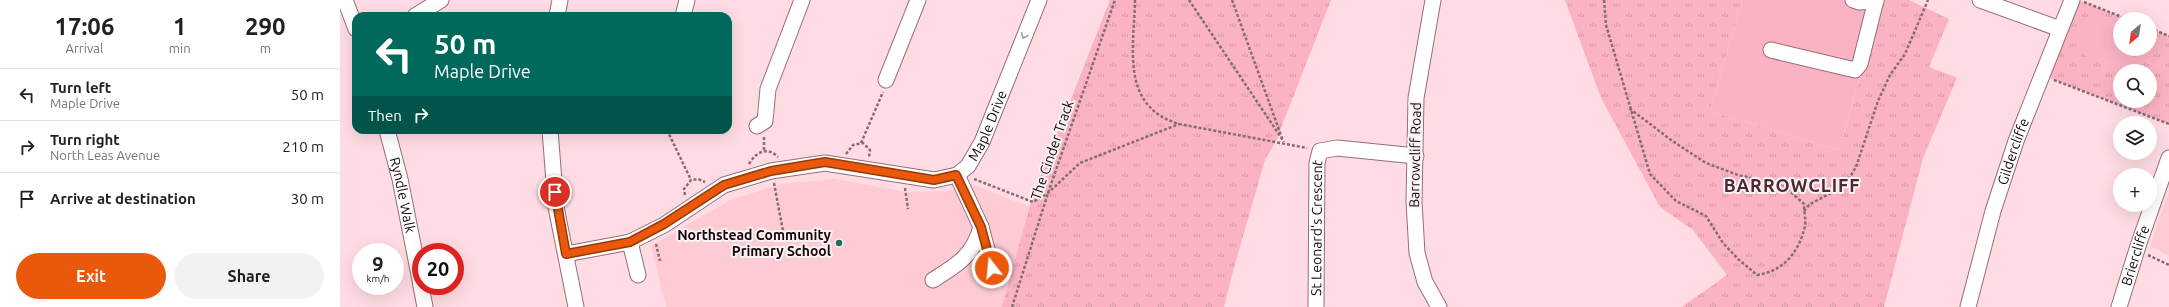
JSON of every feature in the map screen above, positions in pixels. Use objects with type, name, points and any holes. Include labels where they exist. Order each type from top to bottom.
[{"type":"street","points":[[344,0],[352,19]]},
{"type":"street","points":[[422,12],[441,0]]},
{"type":"street","points":[[558,12],[560,0]]},
{"type":"street","points":[[684,12],[688,0]]},
{"type":"street","points":[[757,126],[765,120],[768,90],[802,0]]},
{"type":"street","points":[[886,80],[918,0]]},
{"type":"street","name":"Maple Drive","points":[[566,254],[630,242],[664,224],[724,185],[771,171],[825,162],[934,180],[962,170],[982,142],[1039,0]]},
{"type":"street","name":"Barrowcliff Road","points":[[1433,0],[1416,98],[1414,202],[1417,253],[1425,282],[1439,307]]},
{"type":"street","points":[[1771,50],[1855,70],[1860,64],[1876,0],[1859,2],[1853,0]]},
{"type":"street","points":[[1980,0],[2060,29]]},
{"type":"street","name":"Gildercliffe","points":[[1968,307],[1993,211],[2016,141],[2072,0]]},
{"type":"street","name":"Ryndle Walk","points":[[388,134],[400,179],[413,243]]},
{"type":"street","points":[[550,134],[556,207],[576,307]]},
{"type":"street","name":"St Leonard's Crescent","points":[[1316,307],[1317,163],[1320,151],[1337,148],[1416,156]]},
{"type":"street","name":"Briercliffe","points":[[2119,307],[2137,249],[2169,158]]},
{"type":"street","points":[[962,170],[981,227],[992,268]]},
{"type":"street","points":[[933,280],[956,266],[970,252],[977,242],[981,227]]},
{"type":"street","points":[[630,242],[638,274]]},
{"type":"street","name":"Ryndle Walk","points":[[423,295],[425,307]]},
{"type":"path","name":"The Cinder Track","points":[[1012,307],[1048,193],[1115,0]]},
{"type":"path","points":[[1135,0],[1133,72],[1136,85],[1151,110],[1163,119],[1179,124],[1320,151]]},
{"type":"path","points":[[1189,0],[1284,143]]},
{"type":"path","points":[[1232,0],[1284,143]]},
{"type":"path","points":[[1604,0],[1606,25],[1629,108],[1650,174],[1676,201],[1706,216],[1723,243],[1738,259],[1757,275],[1772,273],[1786,263],[1799,245],[1805,225],[1804,204],[1784,186]]},
{"type":"path","points":[[1804,211],[1810,204],[1836,191],[1847,182],[1856,167],[1878,102],[1890,75],[1905,54],[1928,0]]},
{"type":"path","points":[[2078,0],[2113,14]]},
{"type":"path","points":[[2157,31],[2169,36]]},
{"type":"path","points":[[2042,76],[2169,124]]},
{"type":"path","points":[[861,143],[883,91],[886,80]]},
{"type":"path","points":[[1629,108],[1671,140],[1706,163],[1738,175],[1784,186],[1803,185],[1823,191],[1836,191]]},
{"type":"path","points":[[962,170],[975,180],[1033,202],[1048,193],[1080,163],[1179,124]]},
{"type":"path","points":[[669,134],[691,180]]},
{"type":"path","points":[[771,171],[783,231]]},
{"type":"path","points":[[903,176],[908,209]]},
{"type":"path","points":[[2137,249],[2169,265]]},
{"type":"shaded area","name":"Northstead Community Primary School","points":[[834,179],[907,192],[948,191],[969,183],[1030,207],[1002,307],[666,307],[651,246],[730,200],[781,184]]},
{"type":"shaded area","points":[[2169,191],[2169,256],[2150,246]]},
{"type":"green space","points":[[1110,0],[1331,0],[1276,141],[1265,160],[1224,307],[1002,307],[1032,198]]},
{"type":"green space","points":[[1565,0],[1742,0],[1710,111],[1839,150],[1882,0],[1909,0],[1949,19],[1929,67],[1957,78],[1923,158],[1884,307],[1682,307],[1727,275],[1693,230],[1660,207],[1601,98]]},
{"type":"green space","points":[[1742,0],[1882,0],[1839,150],[1710,111]]},
{"type":"green space","points":[[2078,0],[2113,14],[2113,56],[2157,56],[2157,31],[2169,36],[2169,124],[2157,119],[2157,116],[2148,116],[2128,108],[2157,108],[2157,64],[2113,64],[2113,102],[2042,75]]},
{"type":"green space","points":[[2089,13],[2113,23],[2113,56],[2133,56],[2130,64],[2113,64],[2113,67],[2074,51]]},
{"type":"place","name":"Northstead Community Primary School","points":[[839,243]]},
{"type":"district","name":"BARROWCLIFF","points":[[1792,185]]},
{"type":"route","points":[[555,192],[556,207],[566,254],[630,242],[664,224],[724,185],[771,171],[825,162],[934,180],[956,175],[967,194],[981,227],[992,268]]}]
